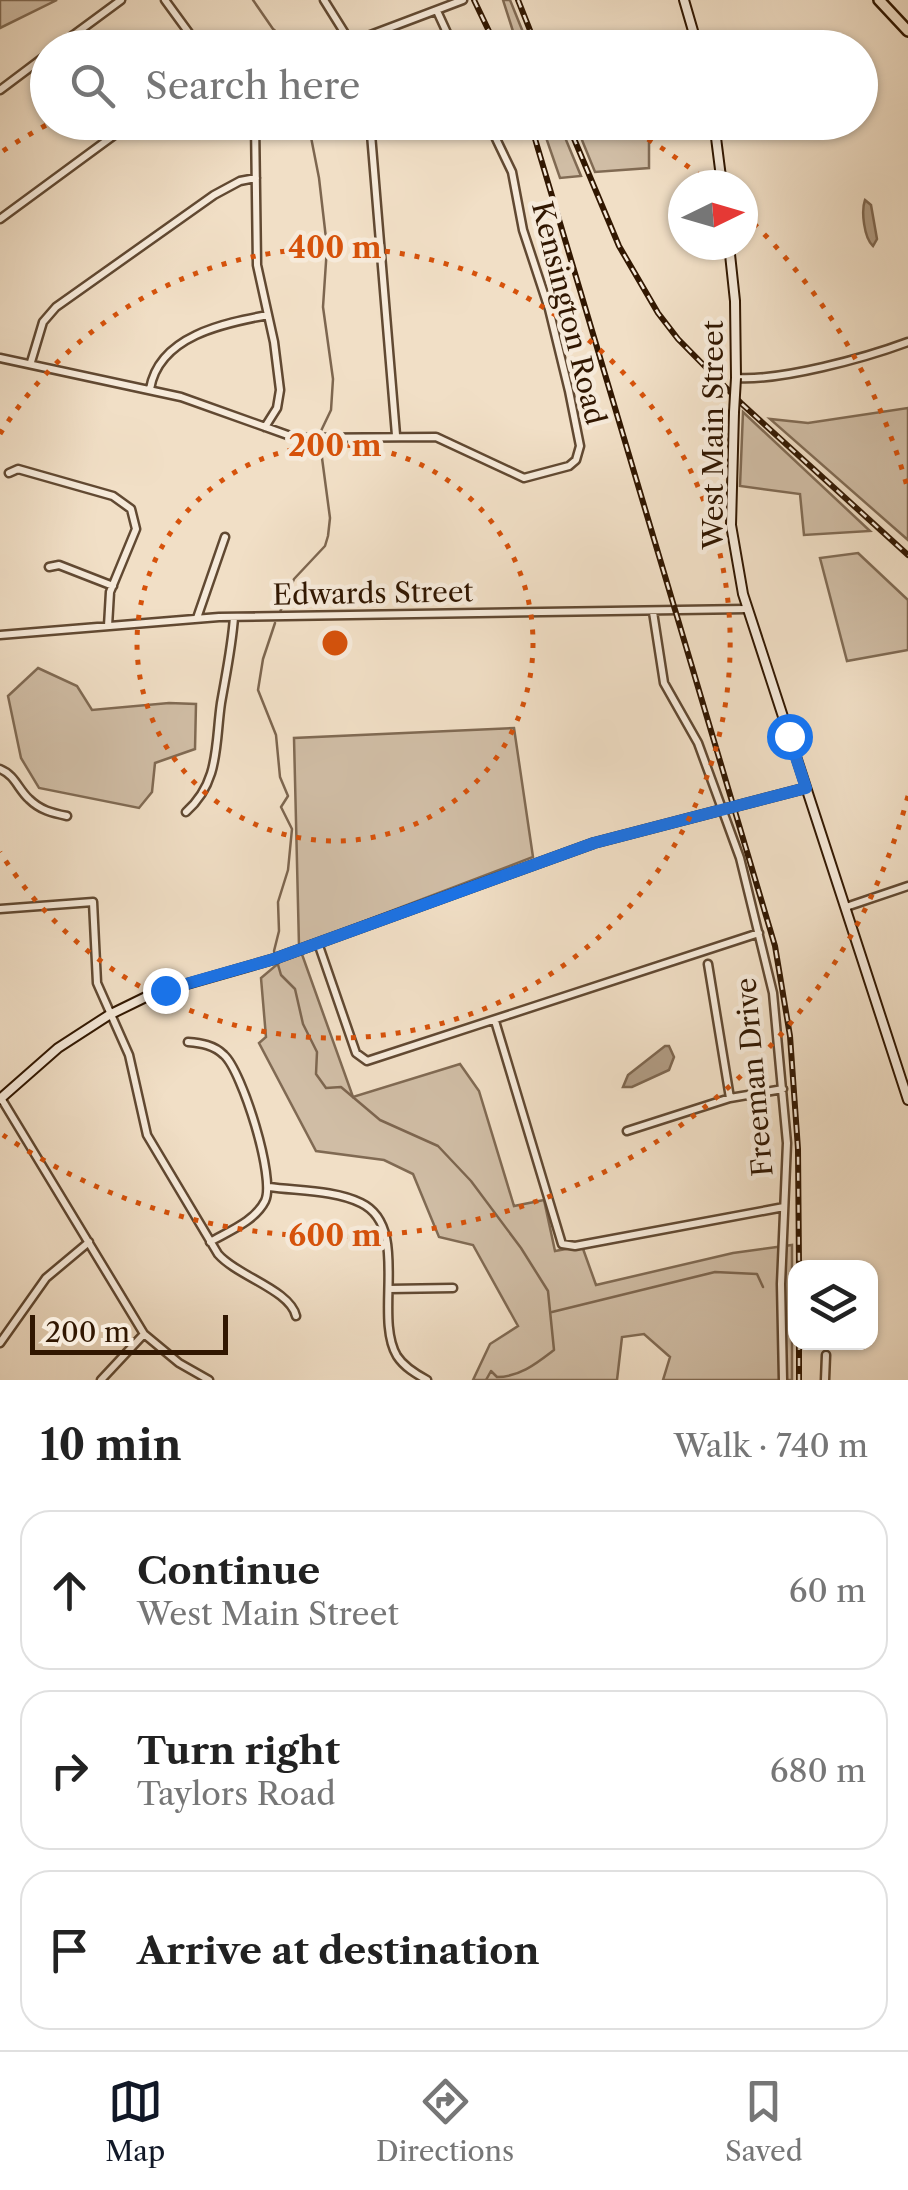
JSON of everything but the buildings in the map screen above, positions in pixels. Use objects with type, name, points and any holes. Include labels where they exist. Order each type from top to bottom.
[{"type":"main road","points":[[879,0],[908,31]]},
{"type":"street","points":[[80,30],[121,0]]},
{"type":"street","points":[[165,0],[187,30]]},
{"type":"street","points":[[324,0],[343,30]]},
{"type":"street","points":[[390,30],[463,0]]},
{"type":"street","points":[[684,0],[693,30]]},
{"type":"street","points":[[437,11],[446,30]]},
{"type":"street","points":[[0,90],[30,68]]},
{"type":"street","points":[[0,218],[107,140]]},
{"type":"street","points":[[255,140],[257,265],[280,390],[277,408],[265,427]]},
{"type":"street","points":[[371,140],[396,435]]},
{"type":"street","name":"Kensington Road","points":[[0,358],[150,389],[302,438],[396,435],[447,440],[521,477],[568,466],[579,452],[569,390],[549,309],[520,220],[512,172],[497,140]]},
{"type":"street","points":[[716,140],[720,170]]},
{"type":"street","points":[[31,362],[43,322],[56,307],[214,195],[256,178]]},
{"type":"street","name":"West Main Street","points":[[731,260],[736,378],[731,525],[747,609],[908,1100]]},
{"type":"street","points":[[150,389],[162,361],[201,332],[268,314]]},
{"type":"street","points":[[736,378],[826,365],[908,342]]},
{"type":"street","points":[[9,473],[18,469],[113,496],[131,509],[136,529],[107,604],[108,626]]},
{"type":"street","points":[[198,618],[225,537]]},
{"type":"street","points":[[49,567],[59,565],[113,586]]},
{"type":"street","name":"Edwards Street","points":[[0,635],[198,618],[747,609]]},
{"type":"street","name":"Freeman Drive","points":[[653,612],[664,683],[698,743],[740,858],[773,993],[786,1143],[783,1380]]},
{"type":"street","points":[[186,812],[204,792],[217,760],[234,617]]},
{"type":"street","points":[[0,770],[11,774],[27,798],[46,812],[66,816]]},
{"type":"street","points":[[208,1380],[179,1363],[144,1334],[0,1098],[46,1058],[110,1015],[152,994],[286,955],[594,843],[806,788]]},
{"type":"street","points":[[846,907],[908,886]]},
{"type":"street","points":[[0,910],[92,902],[97,983],[129,1055],[147,1135],[227,1264],[290,1302],[296,1316]]},
{"type":"street","points":[[318,943],[356,1053],[364,1061],[759,933]]},
{"type":"street","points":[[708,964],[730,1098]]},
{"type":"street","points":[[495,1021],[562,1244],[575,1246],[784,1208]]},
{"type":"street","points":[[188,1042],[215,1048],[233,1066],[263,1151],[269,1188],[255,1215],[210,1242]]},
{"type":"street","points":[[626,1132],[730,1098],[783,1089]]},
{"type":"street","points":[[269,1188],[347,1198],[370,1209],[384,1231],[394,1351],[411,1371],[427,1380]]},
{"type":"street","points":[[0,1343],[46,1278],[89,1242]]},
{"type":"street","points":[[389,1288],[453,1288]]},
{"type":"street","points":[[101,1380],[144,1334]]},
{"type":"street","points":[[825,1380],[826,1354]]},
{"type":"shaded area","points":[[0,0],[57,0],[0,28]]},
{"type":"shaded area","points":[[503,0],[510,0],[522,30],[513,30]]},
{"type":"shaded area","points":[[547,140],[566,140],[581,176],[560,178]]},
{"type":"shaded area","points":[[582,140],[649,140],[649,168],[595,172]]},
{"type":"shaded area","points":[[865,200],[871,205],[877,239],[873,246],[864,224]]},
{"type":"shaded area","points":[[908,408],[908,540],[770,419],[808,423]]},
{"type":"shaded area","points":[[743,412],[870,531],[804,535],[800,494],[740,486]]},
{"type":"shaded area","points":[[858,553],[908,600],[908,650],[847,661],[820,558]]},
{"type":"shaded area","points":[[38,668],[77,686],[92,710],[196,704],[195,749],[155,763],[152,792],[139,808],[39,788],[21,758],[8,696]]},
{"type":"shaded area","points":[[514,728],[533,857],[299,946],[294,738]]},
{"type":"shaded area","points":[[299,946],[353,1097],[460,1064],[479,1091],[514,1206],[544,1200],[555,1251],[582,1246],[596,1285],[733,1253],[792,1245],[792,1260],[788,1260],[788,1350],[792,1350],[792,1380],[663,1380],[670,1357],[644,1334],[622,1337],[617,1380],[473,1380],[490,1344],[518,1326],[473,1245],[439,1237],[413,1174],[384,1160],[316,1151],[259,1043],[266,1037],[261,978]]},
{"type":"shaded area","points":[[669,1046],[674,1057],[669,1070],[632,1087],[623,1087],[628,1075]]},
{"type":"waterway","points":[[253,0],[274,30]]},
{"type":"waterway","points":[[312,140],[327,247],[323,307],[333,379],[331,410],[320,433]]},
{"type":"waterway","points":[[280,612],[294,579],[325,546],[328,536],[330,518],[320,443]]},
{"type":"waterway","points":[[275,623],[258,690],[276,735],[280,777],[288,796],[281,807],[292,829],[288,870],[278,902],[279,931],[274,951],[281,975],[295,989],[303,1024],[317,1052],[316,1074],[326,1088],[341,1087],[380,1120],[438,1146],[471,1181],[548,1291],[554,1350],[521,1372],[497,1377],[491,1371],[486,1380]]},
{"type":"waterway","points":[[552,1312],[715,1272],[757,1274],[763,1287]]},
{"type":"railway","points":[[474,0],[488,30]]},
{"type":"railway","points":[[518,0],[530,30]]},
{"type":"railway","points":[[535,140],[775,946],[790,1036],[798,1149],[799,1260]]},
{"type":"railway","points":[[575,140],[619,246],[678,339],[742,404],[908,555]]},
{"type":"railway","points":[[799,1350],[799,1380]]},
{"type":"route","points":[[165,990],[274,959],[627,832],[806,788],[789,736]]}]
